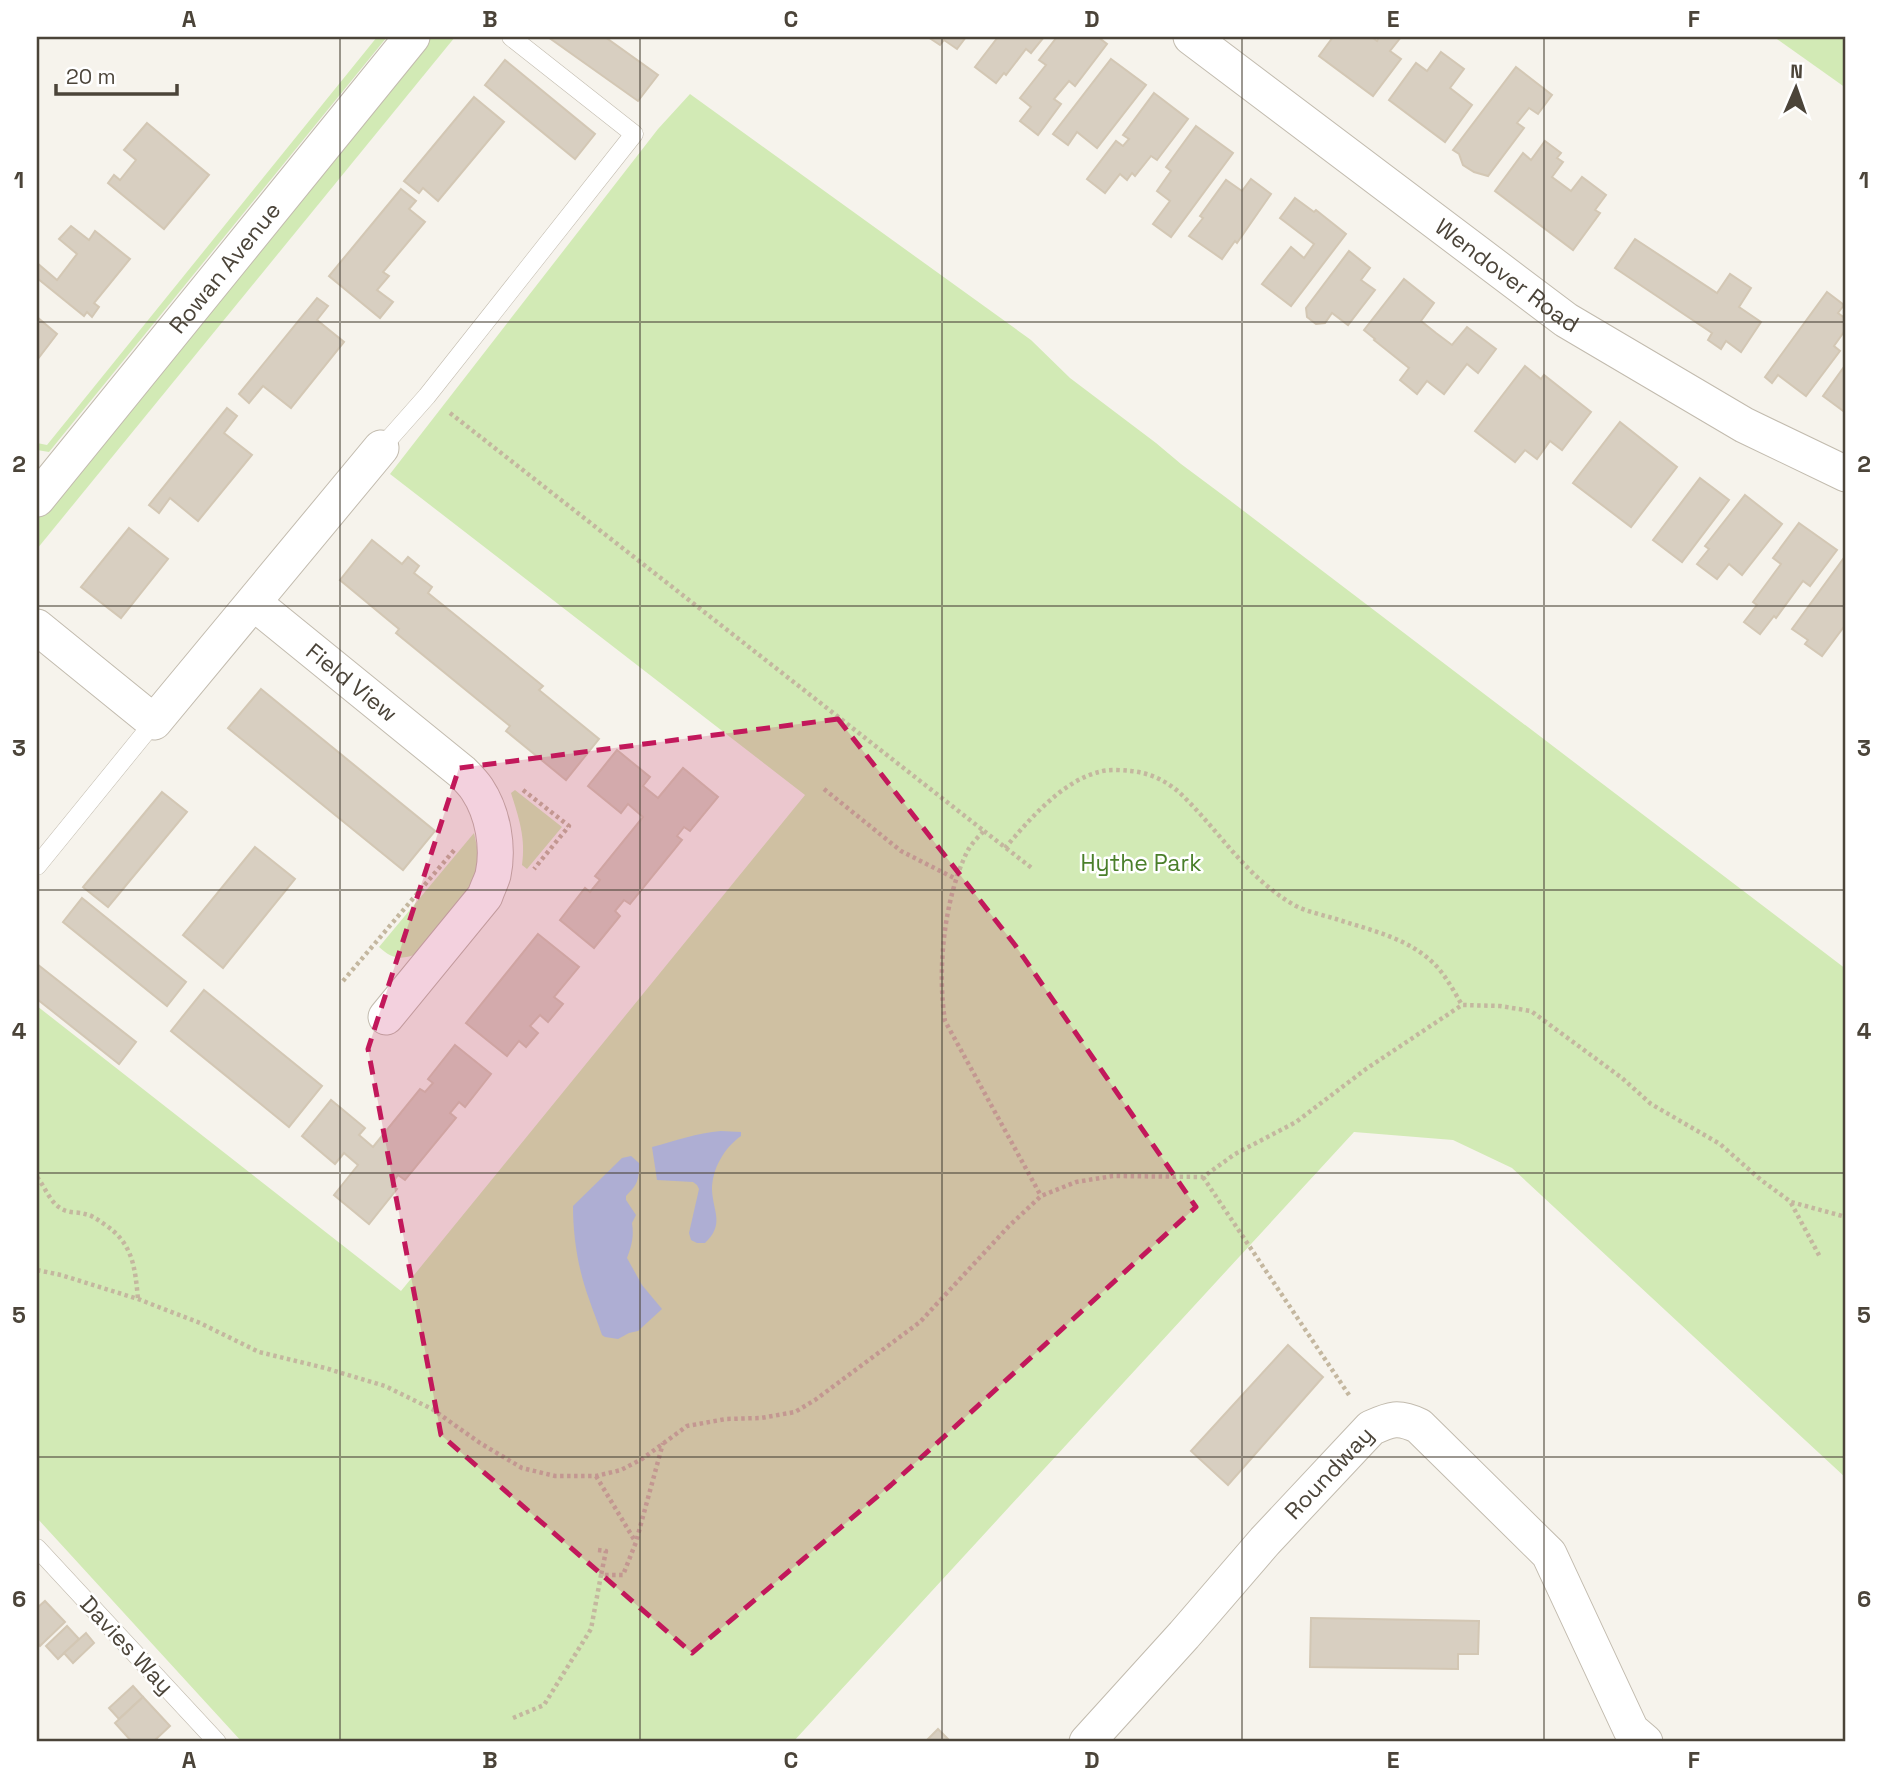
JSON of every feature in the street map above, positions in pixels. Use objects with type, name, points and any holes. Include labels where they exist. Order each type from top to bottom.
[{"type":"street","name":"Rowan Avenue","points":[[37,499],[412,37]]},
{"type":"street","name":"Wendover Road","points":[[1191,37],[1566,320],[1744,425],[1846,474]]},
{"type":"street","points":[[37,627],[153,722],[381,448]]},
{"type":"street","name":"Field View","points":[[254,603],[462,772],[477,788],[488,810],[495,855],[492,877],[485,896],[386,1017]]},
{"type":"street","name":"Roundway","points":[[1087,1742],[1265,1541],[1371,1428],[1390,1419],[1405,1419],[1419,1426],[1549,1554],[1638,1736]]},
{"type":"lane","points":[[381,448],[427,396],[635,134],[511,37]]},
{"type":"lane","points":[[37,866],[153,722]]},
{"type":"lane","name":"Davies Way","points":[[37,1548],[218,1742]]},
{"type":"path","points":[[427,396],[1033,869]]},
{"type":"path","points":[[1005,848],[1048,803],[1084,778],[1100,772],[1124,770],[1154,776],[1171,785],[1186,799],[1243,865],[1279,895],[1297,907],[1404,942],[1423,954],[1440,970],[1462,1005]]},
{"type":"path","points":[[824,789],[901,851],[956,880]]},
{"type":"path","points":[[343,981],[488,810]]},
{"type":"path","points":[[984,831],[968,849],[948,912],[941,969],[944,1021],[1041,1196]]},
{"type":"path","points":[[37,1270],[138,1299],[200,1323],[259,1352],[385,1386],[432,1409],[480,1443],[522,1468],[555,1476],[596,1476],[621,1470],[642,1459],[687,1426],[795,1412],[920,1322],[1009,1226],[1041,1196],[1076,1182],[1113,1175],[1203,1177],[1235,1154],[1296,1122],[1366,1069],[1462,1005],[1500,1006],[1531,1011],[1622,1078],[1651,1104],[1720,1144],[1760,1180],[1791,1202],[1846,1217]]},
{"type":"path","points":[[37,1177],[50,1199],[65,1211],[97,1219],[113,1229],[127,1244],[136,1270],[138,1299]]},
{"type":"path","points":[[1203,1177],[1371,1428]]},
{"type":"path","points":[[1791,1202],[1820,1257]]},
{"type":"path","points":[[601,1575],[623,1575],[636,1542],[664,1442]]},
{"type":"path","points":[[596,1476],[636,1542]]},
{"type":"path","points":[[513,1718],[544,1704],[591,1629],[606,1551],[598,1550]]},
{"type":"highlighted area","points":[[838,719],[1015,945],[1196,1207],[891,1485],[692,1653],[441,1435],[368,1049],[459,768]]},
{"type":"green space","points":[[377,37],[387,37],[49,452],[37,450],[37,443],[47,445]]},
{"type":"green space","points":[[429,37],[455,37],[37,549],[37,517]]},
{"type":"green space","points":[[1774,37],[1846,37],[1846,88]]},
{"type":"green space","name":"Hythe Park","points":[[690,94],[1031,340],[1070,378],[1181,464],[1846,969],[1846,1478],[1512,1168],[1453,1140],[1354,1132],[793,1742],[242,1742],[37,1518],[37,1006],[401,1291],[805,795],[390,474],[658,129]]},
{"type":"green space","points":[[515,790],[562,827],[527,869],[522,865],[522,837],[511,793]]},
{"type":"green space","points":[[474,833],[477,867],[472,888],[419,953],[398,958],[384,951],[379,947]]},
{"type":"water","points":[[721,1131],[741,1132],[741,1136],[724,1153],[714,1174],[712,1190],[715,1230],[705,1243],[697,1243],[691,1240],[689,1233],[699,1189],[693,1182],[657,1180],[652,1147]]},
{"type":"water","points":[[631,1156],[639,1163],[639,1169],[635,1185],[626,1196],[636,1215],[632,1223],[632,1240],[627,1258],[642,1285],[662,1309],[638,1331],[618,1339],[602,1335],[585,1288],[577,1253],[573,1206],[622,1158]]},
{"type":"building","points":[[548,37],[605,37],[658,75],[638,101]]},
{"type":"building","points":[[928,37],[966,37],[957,49],[944,40],[940,45]]},
{"type":"building","points":[[998,37],[1044,37],[1031,53],[1026,49],[1006,75],[1004,73],[996,83],[975,67]]},
{"type":"building","points":[[1057,37],[1098,37],[1107,44],[1075,86],[1069,81],[1054,99],[1061,104],[1038,135],[1020,121],[1031,107],[1020,98],[1046,65],[1039,60]]},
{"type":"building","points":[[1333,37],[1374,37],[1377,41],[1379,37],[1401,37],[1390,51],[1401,59],[1373,96],[1319,56]]},
{"type":"building","points":[[1441,52],[1464,69],[1450,88],[1472,105],[1445,142],[1389,100],[1416,63],[1427,71]]},
{"type":"building","points":[[1111,59],[1146,85],[1097,148],[1077,132],[1068,145],[1053,134]]},
{"type":"building","points":[[505,60],[595,134],[575,159],[485,85]]},
{"type":"building","points":[[1516,67],[1552,95],[1538,114],[1529,108],[1517,123],[1524,128],[1488,176],[1474,172],[1463,165],[1459,154],[1453,150]]},
{"type":"building","points":[[1154,93],[1188,119],[1157,160],[1151,156],[1135,176],[1132,173],[1127,180],[1120,174],[1105,193],[1087,179],[1116,141],[1123,146],[1129,139],[1123,135]]},
{"type":"building","points":[[474,97],[504,122],[438,201],[423,188],[419,193],[404,181]]},
{"type":"building","points":[[147,123],[209,175],[164,229],[108,183],[114,175],[120,180],[136,160],[124,150]]},
{"type":"building","points":[[1196,126],[1233,153],[1171,237],[1153,224],[1170,201],[1157,191],[1171,171],[1166,167]]},
{"type":"building","points":[[1545,141],[1561,153],[1557,158],[1563,162],[1552,177],[1571,191],[1582,177],[1606,195],[1595,210],[1600,213],[1573,250],[1495,191],[1523,153],[1531,160]]},
{"type":"building","points":[[1251,179],[1271,194],[1237,243],[1235,241],[1222,259],[1189,236],[1226,180],[1242,191]]},
{"type":"building","points":[[401,189],[416,201],[409,209],[425,222],[383,272],[389,276],[377,290],[393,302],[380,318],[329,276]]},
{"type":"building","points":[[1295,198],[1314,212],[1316,210],[1346,234],[1291,306],[1262,284],[1291,247],[1304,258],[1314,244],[1280,218]]},
{"type":"building","points":[[71,226],[89,240],[95,231],[130,259],[94,303],[99,307],[92,317],[87,312],[84,316],[37,278],[37,263],[57,280],[77,254],[59,239]]},
{"type":"building","points":[[1635,239],[1717,293],[1730,274],[1751,288],[1739,307],[1761,322],[1741,352],[1726,341],[1721,349],[1708,340],[1712,333],[1615,268]]},
{"type":"building","points":[[1349,251],[1370,268],[1361,280],[1375,290],[1348,325],[1332,313],[1325,323],[1316,324],[1307,317],[1306,308]]},
{"type":"building","points":[[1404,279],[1434,303],[1421,321],[1436,333],[1452,345],[1467,327],[1496,349],[1478,373],[1467,364],[1444,394],[1427,381],[1417,394],[1400,380],[1409,368],[1364,330]]},
{"type":"building","points":[[1827,292],[1844,305],[1838,313],[1846,319],[1846,329],[1834,346],[1840,351],[1806,396],[1778,375],[1772,383],[1765,377]]},
{"type":"building","points":[[317,298],[328,306],[317,320],[344,342],[291,408],[263,386],[249,403],[239,394]]},
{"type":"building","points":[[37,317],[57,334],[37,360]]},
{"type":"building","points":[[1846,364],[1846,413],[1823,396]]},
{"type":"building","points":[[1525,366],[1541,379],[1544,375],[1591,412],[1562,450],[1550,441],[1537,459],[1525,450],[1515,462],[1475,431]]},
{"type":"building","points":[[227,408],[237,416],[224,433],[252,455],[198,521],[170,498],[159,513],[149,505]]},
{"type":"building","points":[[1620,422],[1677,467],[1631,527],[1573,483]]},
{"type":"building","points":[[1700,478],[1729,500],[1682,562],[1653,540]]},
{"type":"building","points":[[1745,495],[1782,524],[1742,575],[1729,564],[1717,579],[1697,564],[1709,549],[1705,546]]},
{"type":"building","points":[[1799,523],[1837,550],[1810,586],[1803,581],[1776,618],[1774,616],[1760,634],[1744,622],[1757,605],[1753,602],[1781,564],[1773,558]]},
{"type":"building","points":[[129,528],[168,559],[121,618],[81,587]]},
{"type":"building","points":[[372,540],[402,564],[408,557],[419,566],[414,573],[432,587],[428,593],[543,686],[539,690],[599,739],[566,780],[506,731],[510,726],[396,633],[399,629],[340,580]]},
{"type":"building","points":[[1846,555],[1846,624],[1822,656],[1805,644],[1808,640],[1792,629]]},
{"type":"building","points":[[261,689],[435,831],[403,870],[228,728]]},
{"type":"building","points":[[617,750],[650,777],[643,786],[658,798],[683,768],[718,797],[690,831],[684,827],[677,836],[682,840],[630,904],[624,900],[615,911],[620,916],[594,948],[560,920],[585,888],[590,892],[600,880],[595,876],[643,817],[628,804],[621,813],[588,786]]},
{"type":"building","points":[[162,792],[187,812],[108,907],[83,887]]},
{"type":"building","points":[[255,847],[295,879],[223,968],[183,935]]},
{"type":"building","points":[[82,898],[186,982],[167,1006],[63,922]]},
{"type":"building","points":[[538,934],[579,967],[554,997],[563,1004],[548,1022],[540,1015],[530,1026],[538,1033],[526,1047],[519,1041],[507,1056],[466,1023]]},
{"type":"building","points":[[37,964],[136,1042],[119,1064],[37,999]]},
{"type":"building","points":[[204,990],[322,1086],[289,1127],[171,1031]]},
{"type":"building","points":[[455,1045],[491,1074],[465,1107],[459,1102],[450,1113],[456,1118],[405,1180],[398,1175],[391,1185],[397,1189],[369,1224],[334,1195],[358,1165],[344,1153],[335,1164],[302,1136],[331,1100],[365,1128],[359,1135],[373,1147],[420,1089],[425,1092],[433,1083],[428,1079]]},
{"type":"building","points":[[1288,1345],[1323,1377],[1228,1485],[1191,1451]]},
{"type":"building","points":[[45,1601],[65,1622],[40,1646],[37,1642],[37,1608]]},
{"type":"building","points":[[1311,1618],[1479,1621],[1478,1654],[1458,1654],[1458,1669],[1310,1667]]},
{"type":"building","points":[[67,1626],[79,1639],[58,1659],[46,1646]]},
{"type":"building","points":[[86,1633],[94,1643],[73,1663],[64,1653]]},
{"type":"building","points":[[133,1686],[143,1697],[119,1719],[109,1708]]},
{"type":"building","points":[[143,1697],[170,1726],[153,1742],[132,1742],[115,1723]]},
{"type":"building","points":[[938,1729],[951,1742],[925,1742]]}]
